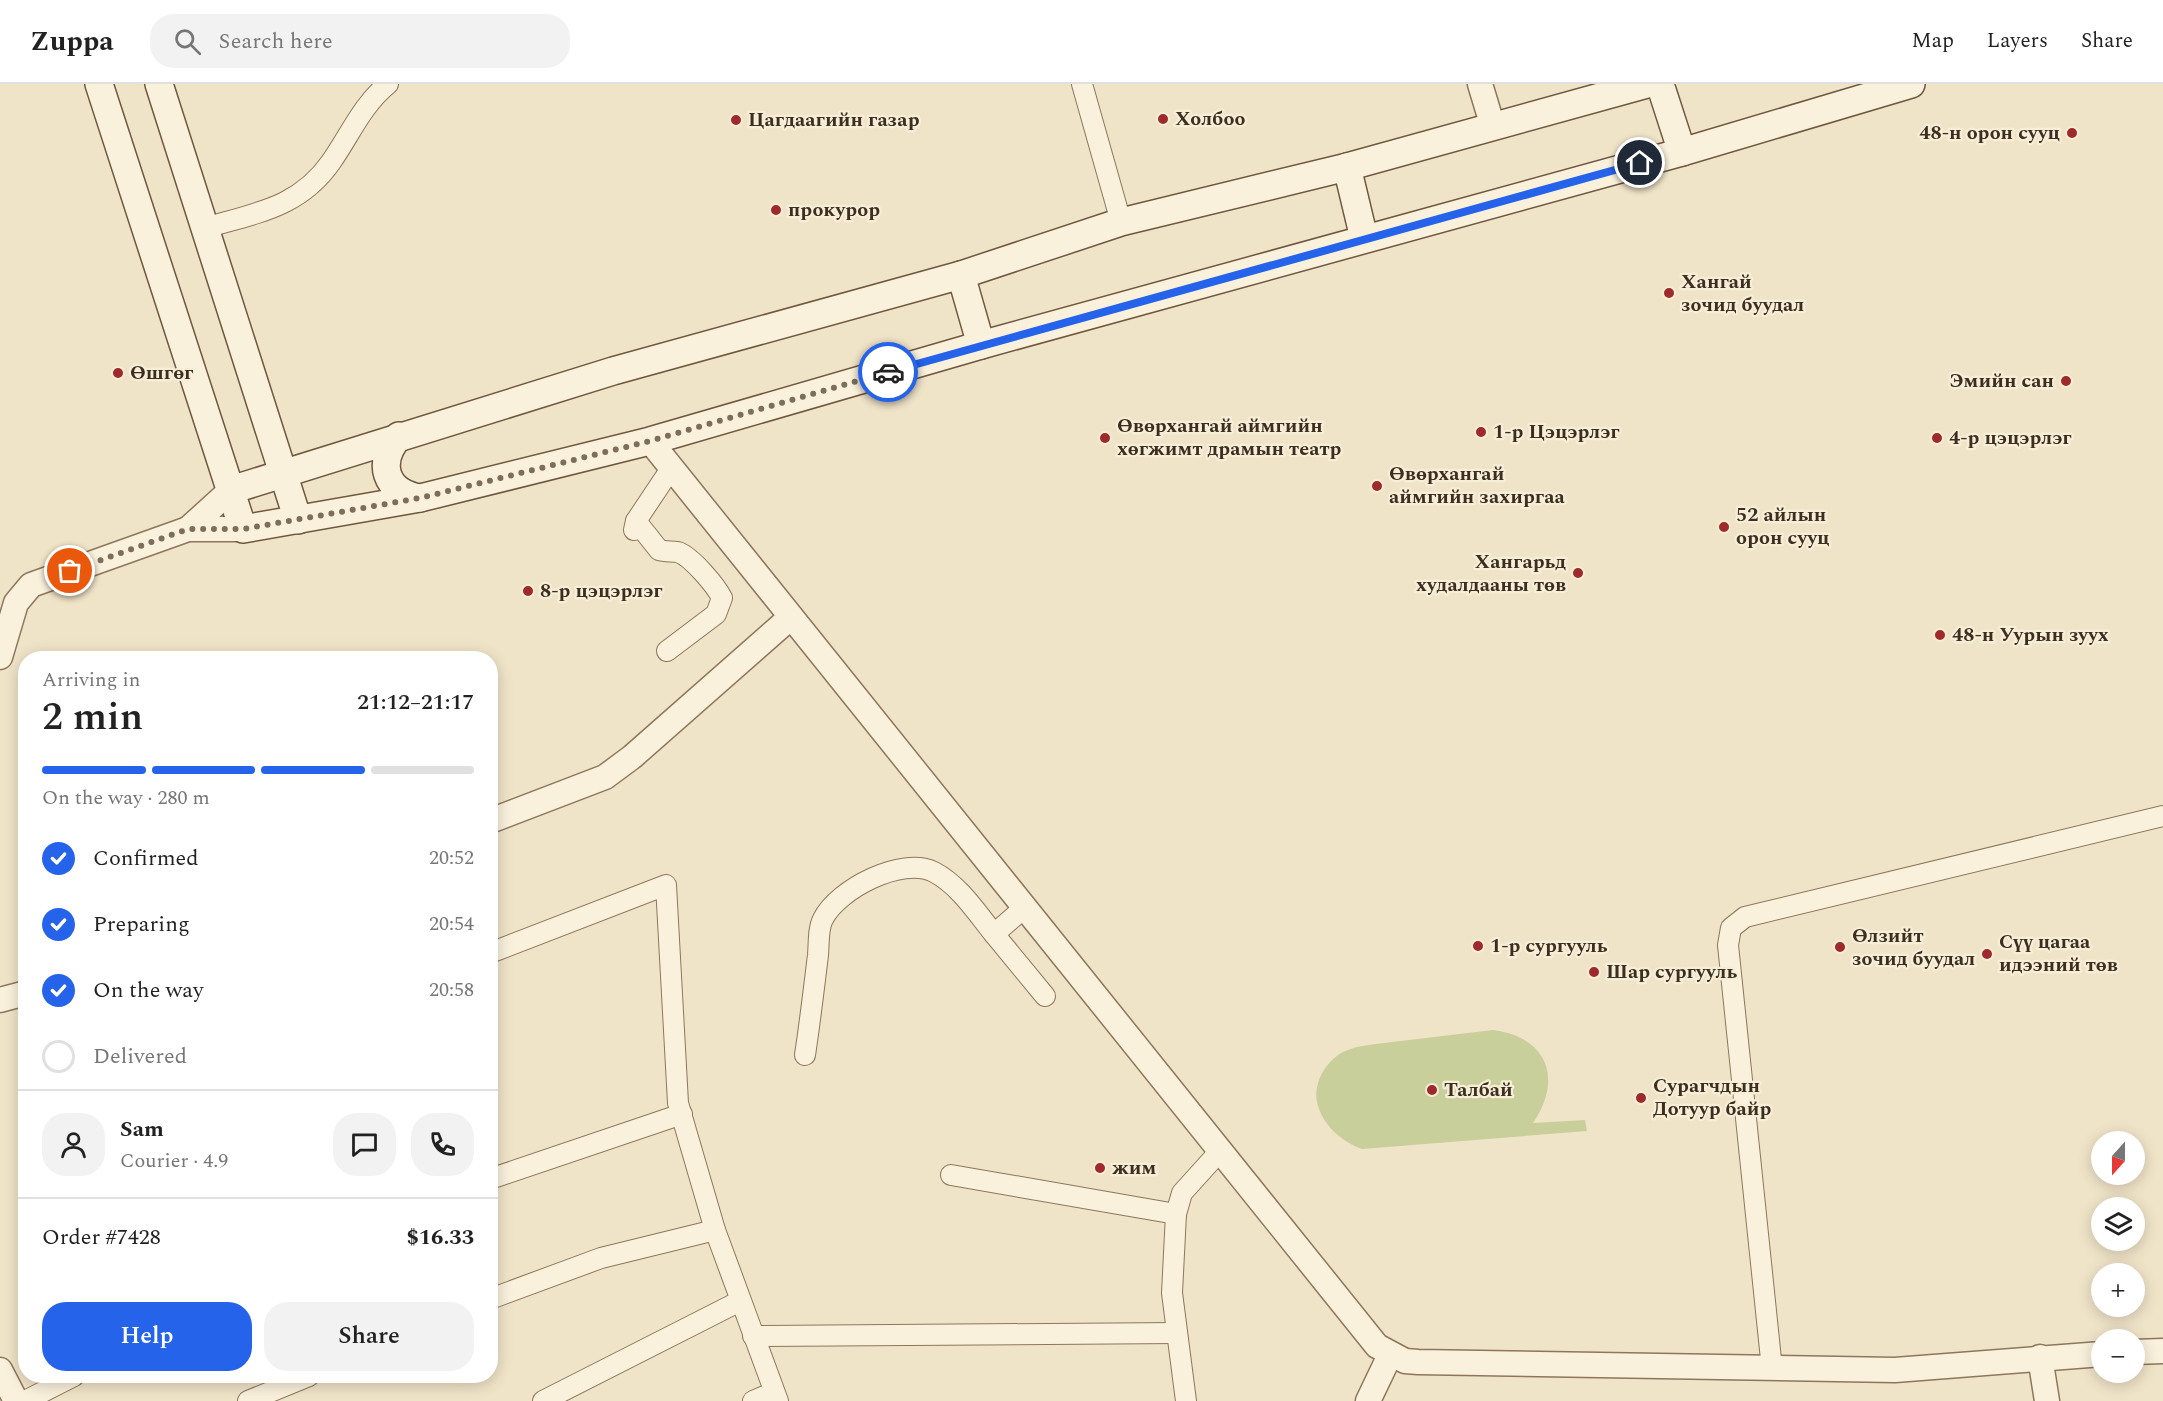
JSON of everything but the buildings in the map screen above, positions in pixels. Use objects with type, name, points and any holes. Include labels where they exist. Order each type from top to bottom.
[{"type":"main road","points":[[99,84],[243,529],[420,498],[650,441],[981,345],[1682,152],[1911,84]]},
{"type":"main road","points":[[159,84],[298,520]]},
{"type":"main road","points":[[231,490],[613,371],[961,274],[1121,222],[1347,167],[1647,84]]},
{"type":"main road","points":[[1660,84],[1682,152]]},
{"type":"main road","points":[[1347,167],[1364,238]]},
{"type":"main road","points":[[961,274],[981,345]]},
{"type":"main road","points":[[399,436],[390,447],[386,460],[387,475],[394,487],[406,496],[420,498]]},
{"type":"street","points":[[205,228],[280,206],[300,194],[331,162],[370,100],[388,84]]},
{"type":"street","points":[[1082,84],[1121,222]]},
{"type":"street","points":[[1480,84],[1493,127]]},
{"type":"street","points":[[650,441],[1219,1152],[1377,1346],[1390,1355],[1405,1361],[1418,1362],[1895,1370],[2091,1355]]},
{"type":"street","points":[[667,651],[716,614],[722,598],[714,586],[687,558],[676,552],[659,550],[635,526],[672,467]]},
{"type":"street","points":[[188,529],[231,490]]},
{"type":"street","points":[[0,657],[16,603],[31,585],[188,529],[243,529]]},
{"type":"street","points":[[498,818],[605,777],[632,758],[791,617]]},
{"type":"street","points":[[1772,1369],[1728,945],[1731,928],[1744,917],[2163,816]]},
{"type":"street","points":[[805,1055],[822,920],[838,900],[855,886],[871,878],[903,869],[922,868],[933,872],[958,891],[1046,996]]},
{"type":"street","points":[[498,950],[666,885],[678,1102],[715,1230],[776,1396],[753,1401]]},
{"type":"street","points":[[994,934],[1024,908]]},
{"type":"street","points":[[0,1000],[18,997]]},
{"type":"street","points":[[498,1176],[682,1114]]},
{"type":"street","points":[[1186,1401],[1172,1293],[1176,1214],[1182,1193],[1219,1152]]},
{"type":"street","points":[[951,1174],[1176,1214]]},
{"type":"street","points":[[498,1296],[601,1257],[715,1230]]},
{"type":"street","points":[[543,1401],[740,1301]]},
{"type":"street","points":[[753,1336],[1178,1333]]},
{"type":"street","points":[[2145,1352],[2163,1351]]},
{"type":"street","points":[[1368,1401],[1390,1355]]},
{"type":"street","points":[[2040,1357],[2047,1401]]},
{"type":"street","points":[[0,1370],[16,1401]]},
{"type":"street","points":[[25,1401],[60,1383]]},
{"type":"street","points":[[248,1401],[292,1383]]},
{"type":"green space","name":"Талбай","points":[[1493,1030],[1512,1034],[1527,1041],[1538,1051],[1545,1063],[1548,1076],[1547,1091],[1542,1107],[1533,1123],[1585,1120],[1587,1131],[1362,1149],[1340,1137],[1323,1118],[1316,1095],[1319,1080],[1331,1061],[1343,1052],[1367,1045]]},
{"type":"way so far","points":[[70,571],[188,529],[243,529],[420,498],[650,441],[888,372]]},
{"type":"place","name":"Холбоо","points":[[1163,119]]},
{"type":"place","name":"Цагдаагийн газар","points":[[736,120]]},
{"type":"place","name":"48-н орон сууц","points":[[2072,133]]},
{"type":"place","name":"прокурор","points":[[776,210]]},
{"type":"place","name":"Хангай зочид буудал","points":[[1669,293]]},
{"type":"place","name":"Өшгөг","points":[[118,373]]},
{"type":"place","name":"Эмийн сан","points":[[2066,381]]},
{"type":"place","name":"1-р Цэцэрлэг","points":[[1481,432]]},
{"type":"place","name":"Өвөрхангай аймгийн хөгжимт драмын театр","points":[[1105,438]]},
{"type":"place","name":"4-р цэцэрлэг","points":[[1937,438]]},
{"type":"place","name":"Өвөрхангай аймгийн захиргаа","points":[[1377,486]]},
{"type":"place","name":"52 айлын орон сууц","points":[[1724,527]]},
{"type":"place","name":"Хангарьд худалдааны төв","points":[[1578,573]]},
{"type":"place","name":"8-р цэцэрлэг","points":[[528,591]]},
{"type":"place","name":"48-н Уурын зуух","points":[[1940,635]]},
{"type":"place","name":"1-р сургууль","points":[[1478,946]]},
{"type":"place","name":"Өлзийт зочид буудал","points":[[1840,947]]},
{"type":"place","name":"Сүү цагаа идээний төв","points":[[1987,954]]},
{"type":"place","name":"Шар сургууль","points":[[1594,972]]},
{"type":"place","name":"Талбай","points":[[1432,1090]]},
{"type":"place","name":"Сурагчдын Дотуур байр","points":[[1641,1098]]},
{"type":"place","name":"жим","points":[[1100,1168]]},
{"type":"route","points":[[888,372],[1640,163]]}]
